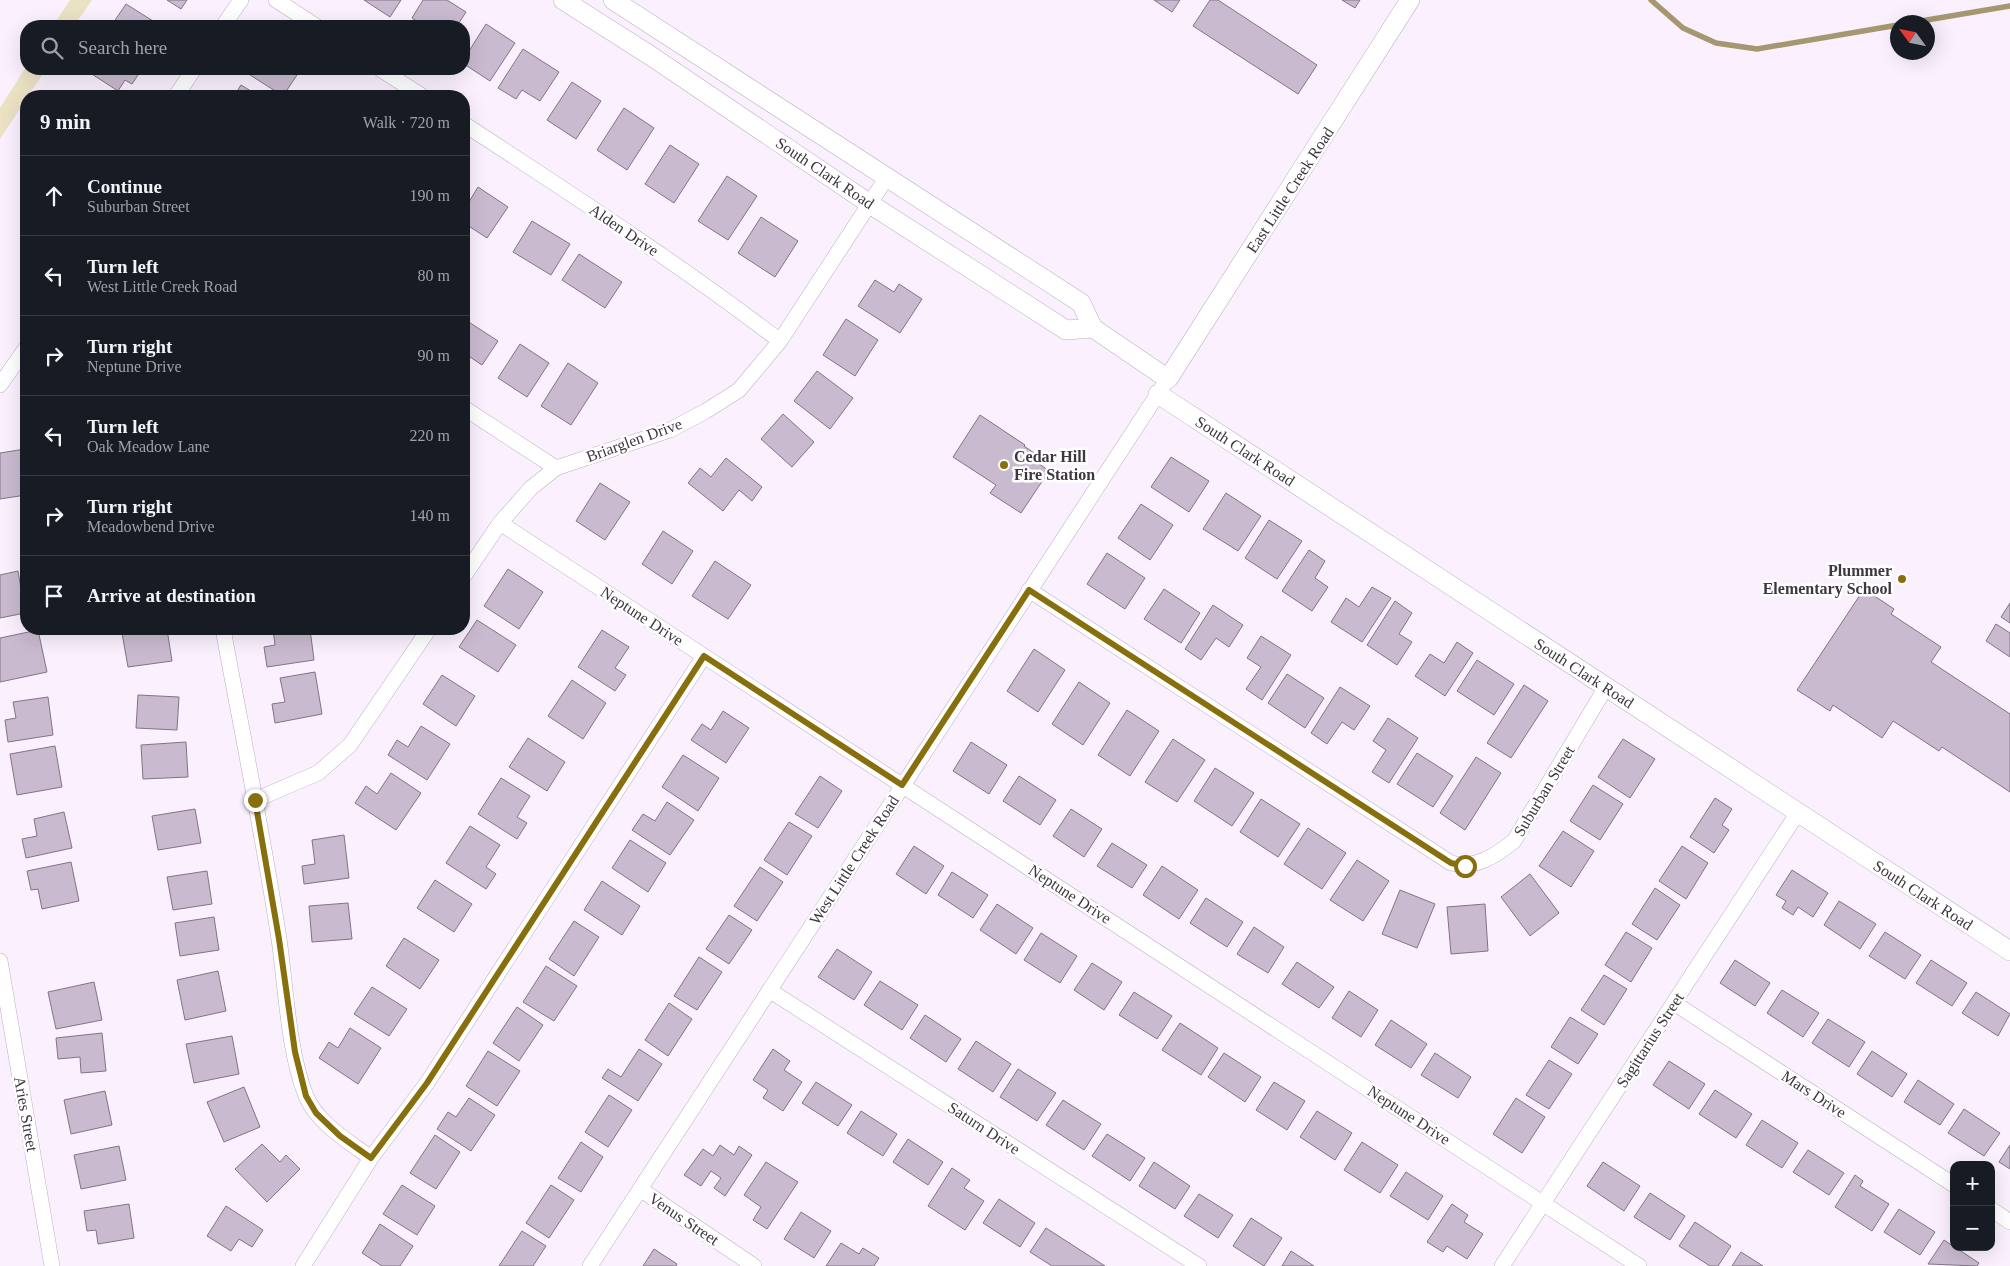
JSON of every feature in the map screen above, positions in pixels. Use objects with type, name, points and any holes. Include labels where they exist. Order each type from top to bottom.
[{"type":"street","points":[[227,20],[241,0]]},
{"type":"street","points":[[276,0],[307,20]]},
{"type":"street","name":"South Clark Road","points":[[563,0],[651,56],[870,204],[1066,330],[1093,328],[1081,303],[613,0]]},
{"type":"street","name":"East Little Creek Road","points":[[1168,379],[1410,0]]},
{"type":"street","points":[[180,90],[190,75]]},
{"type":"street","points":[[389,75],[413,90]]},
{"type":"street","name":"Alden Drive","points":[[470,128],[722,296],[780,341]]},
{"type":"street","name":"Briarglen Drive","points":[[470,567],[500,523],[531,488],[556,468],[670,430],[706,411],[739,390],[780,341],[887,177]]},
{"type":"street","points":[[1093,328],[1168,379]]},
{"type":"street","points":[[0,385],[20,357]]},
{"type":"street","name":"West Little Creek Road","points":[[590,1266],[1168,379]]},
{"type":"street","name":"South Clark Road","points":[[1158,394],[1797,814],[2010,951]]},
{"type":"street","points":[[470,412],[556,468]]},
{"type":"street","name":"Neptune Drive","points":[[500,523],[1639,1266]]},
{"type":"street","name":"Suburban Street","points":[[1029,590],[1451,863],[1465,866],[1493,858],[1514,841],[1606,687]]},
{"type":"street","points":[[224,635],[279,939],[295,1052],[306,1096],[316,1113],[340,1136],[371,1158]]},
{"type":"street","points":[[255,800],[318,773],[350,745],[425,635]]},
{"type":"street","points":[[303,1266],[371,1158],[427,1083],[704,656]]},
{"type":"street","name":"Sagittarius Street","points":[[1502,1266],[1797,814]]},
{"type":"street","name":"Aries Street","points":[[0,962],[52,1266]]},
{"type":"street","name":"Saturn Drive","points":[[769,990],[1199,1266]]},
{"type":"street","name":"Mars Drive","points":[[1674,1003],[1950,1182]]},
{"type":"street","name":"Venus Street","points":[[640,1189],[754,1266]]},
{"type":"street","points":[[1995,1212],[2010,1222]]},
{"type":"shaded area","points":[[70,0],[92,0],[78,20],[57,20]]},
{"type":"shaded area","points":[[21,75],[42,75],[32,90],[20,90],[20,109],[0,139],[0,108]]},
{"type":"building","points":[[167,0],[187,0],[181,9]]},
{"type":"building","points":[[364,0],[401,0],[390,17]]},
{"type":"building","points":[[423,0],[447,0],[466,12],[461,20],[415,20],[412,18]]},
{"type":"building","points":[[1154,0],[1180,0],[1172,12]]},
{"type":"building","points":[[1210,0],[1218,0],[1317,65],[1298,94],[1193,26]]},
{"type":"building","points":[[1342,0],[1360,0],[1355,8]]},
{"type":"building","points":[[126,4],[151,20],[115,20]]},
{"type":"building","points":[[486,24],[515,43],[490,81],[470,68],[470,49]]},
{"type":"building","points":[[523,49],[559,72],[540,101],[522,90],[516,99],[498,88]]},
{"type":"building","points":[[93,75],[138,75],[132,84],[125,80],[119,90]]},
{"type":"building","points":[[250,75],[297,75],[287,90],[274,90]]},
{"type":"building","points":[[572,82],[601,101],[576,139],[547,120]]},
{"type":"building","points":[[241,85],[249,90],[238,90]]},
{"type":"building","points":[[624,108],[654,128],[627,170],[597,150]]},
{"type":"building","points":[[670,145],[699,164],[674,203],[645,184]]},
{"type":"building","points":[[727,176],[757,196],[728,240],[698,221]]},
{"type":"building","points":[[478,187],[508,207],[487,238],[470,227],[470,200]]},
{"type":"building","points":[[761,217],[798,241],[775,277],[738,253]]},
{"type":"building","points":[[532,221],[570,244],[551,275],[513,252]]},
{"type":"building","points":[[579,254],[622,282],[605,308],[562,280]]},
{"type":"building","points":[[875,280],[894,292],[899,284],[922,299],[900,333],[858,306]]},
{"type":"building","points":[[846,319],[878,340],[855,376],[823,355]]},
{"type":"building","points":[[470,323],[498,341],[482,365],[470,357]]},
{"type":"building","points":[[520,344],[549,363],[527,397],[498,378]]},
{"type":"building","points":[[568,363],[598,383],[571,425],[541,406]]},
{"type":"building","points":[[817,371],[853,398],[830,429],[794,401]]},
{"type":"building","points":[[783,414],[814,442],[792,467],[761,439]]},
{"type":"building","name":"Cedar Hill Fire Station","points":[[980,415],[1025,445],[1037,455],[1034,460],[1049,471],[1021,513],[990,493],[996,485],[953,457]]},
{"type":"building","points":[[20,450],[20,496],[0,499],[0,453]]},
{"type":"building","points":[[1171,457],[1209,481],[1189,512],[1151,487]]},
{"type":"building","points":[[726,458],[762,487],[752,501],[739,490],[723,511],[688,483],[700,468],[711,477]]},
{"type":"building","points":[[600,483],[630,502],[605,540],[576,521]]},
{"type":"building","points":[[1226,493],[1261,516],[1238,551],[1203,529]]},
{"type":"building","points":[[1141,504],[1173,525],[1150,560],[1118,538]]},
{"type":"building","points":[[1269,520],[1302,541],[1277,579],[1245,558]]},
{"type":"building","points":[[663,531],[693,551],[672,584],[642,564]]},
{"type":"building","points":[[1309,550],[1325,561],[1315,578],[1328,587],[1312,611],[1282,591]]},
{"type":"building","points":[[1107,553],[1145,578],[1125,609],[1087,584]]},
{"type":"building","points":[[715,561],[751,585],[728,619],[692,596]]},
{"type":"building","points":[[508,569],[543,592],[519,629],[484,606]]},
{"type":"building","points":[[18,571],[20,614],[0,618],[0,575]]},
{"type":"building","points":[[1372,587],[1391,598],[1362,642],[1331,622],[1346,598],[1359,607]]},
{"type":"building","points":[[1164,589],[1200,613],[1181,643],[1144,619]]},
{"type":"building","points":[[1864,589],[1894,609],[1891,614],[1941,647],[1931,662],[2010,714],[2010,792],[1942,747],[1939,751],[1893,721],[1882,738],[1833,705],[1830,711],[1797,690]]},
{"type":"building","points":[[1395,601],[1412,613],[1399,634],[1412,642],[1397,665],[1367,645]]},
{"type":"building","points":[[2010,603],[2010,623],[2001,617]]},
{"type":"building","points":[[1213,605],[1243,625],[1229,647],[1216,638],[1201,660],[1185,649]]},
{"type":"building","points":[[477,620],[516,645],[498,672],[459,647],[467,635],[470,635],[470,630]]},
{"type":"building","points":[[1996,624],[2010,633],[2010,657],[1986,641]]},
{"type":"building","points":[[602,630],[629,647],[615,668],[626,675],[615,691],[578,667]]},
{"type":"building","points":[[20,634],[39,635],[47,672],[0,682],[0,638]]},
{"type":"building","points":[[122,635],[168,635],[172,661],[128,667]]},
{"type":"building","points":[[274,635],[311,635],[314,660],[267,667],[264,647],[275,645]]},
{"type":"building","points":[[1261,636],[1291,655],[1262,700],[1246,689],[1261,667],[1247,658]]},
{"type":"building","points":[[1457,642],[1473,653],[1445,696],[1415,676],[1430,654],[1444,663]]},
{"type":"building","points":[[1034,649],[1065,670],[1038,712],[1007,691]]},
{"type":"building","points":[[1477,660],[1514,684],[1494,715],[1457,691]]},
{"type":"building","points":[[315,672],[322,714],[275,723],[272,704],[285,702],[280,678]]},
{"type":"building","points":[[1287,674],[1324,698],[1305,728],[1268,703]]},
{"type":"building","points":[[442,675],[475,696],[456,726],[423,704]]},
{"type":"building","points":[[572,680],[606,703],[583,739],[548,716]]},
{"type":"building","points":[[1079,682],[1110,703],[1083,745],[1052,724]]},
{"type":"building","points":[[1524,685],[1548,701],[1511,758],[1487,743]]},
{"type":"building","points":[[1340,687],[1370,706],[1354,730],[1342,722],[1327,744],[1311,733]]},
{"type":"building","points":[[138,695],[179,697],[177,730],[136,728]]},
{"type":"building","points":[[48,697],[53,735],[8,742],[5,720],[16,718],[13,702]]},
{"type":"building","points":[[1127,710],[1159,731],[1130,776],[1098,755]]},
{"type":"building","points":[[723,711],[749,728],[726,763],[691,740],[702,724],[711,730]]},
{"type":"building","points":[[1388,718],[1418,738],[1389,783],[1372,772],[1386,750],[1373,741]]},
{"type":"building","points":[[421,726],[450,744],[427,780],[388,755],[397,740],[408,747]]},
{"type":"building","points":[[528,738],[565,762],[547,791],[509,767]]},
{"type":"building","points":[[1173,739],[1205,760],[1177,802],[1145,782]]},
{"type":"building","points":[[1623,739],[1655,759],[1630,798],[1598,777]]},
{"type":"building","points":[[186,742],[188,777],[143,779],[141,745]]},
{"type":"building","points":[[971,742],[1007,765],[989,794],[953,771]]},
{"type":"building","points":[[55,746],[62,787],[17,795],[10,754]]},
{"type":"building","points":[[1417,753],[1453,776],[1433,807],[1397,784]]},
{"type":"building","points":[[683,755],[719,778],[698,811],[662,787]]},
{"type":"building","points":[[1476,757],[1501,773],[1465,830],[1440,813]]},
{"type":"building","points":[[1215,768],[1254,793],[1232,826],[1194,801]]},
{"type":"building","points":[[391,773],[421,793],[396,830],[355,803],[366,786],[377,794]]},
{"type":"building","points":[[820,776],[842,791],[818,828],[795,814]]},
{"type":"building","points":[[1019,776],[1056,800],[1040,825],[1003,801]]},
{"type":"building","points":[[501,778],[530,796],[517,817],[527,823],[517,839],[478,814]]},
{"type":"building","points":[[1593,785],[1623,804],[1600,840],[1570,821]]},
{"type":"building","points":[[1715,798],[1732,809],[1722,825],[1729,830],[1714,853],[1690,837]]},
{"type":"building","points":[[1261,799],[1300,824],[1278,857],[1240,832]]},
{"type":"building","points":[[667,802],[694,820],[670,855],[632,830],[643,814],[655,821]]},
{"type":"building","points":[[195,809],[201,843],[158,850],[152,816]]},
{"type":"building","points":[[1071,809],[1102,829],[1084,857],[1053,836]]},
{"type":"building","points":[[64,812],[72,848],[26,858],[22,839],[37,836],[34,819]]},
{"type":"building","points":[[789,822],[812,836],[787,875],[764,860]]},
{"type":"building","points":[[470,826],[500,845],[486,867],[496,874],[486,889],[446,863]]},
{"type":"building","points":[[1308,828],[1346,853],[1322,889],[1284,864]]},
{"type":"building","points":[[1563,831],[1594,851],[1571,887],[1539,866]]},
{"type":"building","points":[[344,835],[349,878],[304,884],[302,866],[315,864],[312,840]]},
{"type":"building","points":[[630,840],[666,863],[648,892],[612,868]]},
{"type":"building","points":[[1112,843],[1147,865],[1132,888],[1097,866]]},
{"type":"building","points":[[914,846],[944,866],[926,894],[896,874]]},
{"type":"building","points":[[1682,846],[1708,863],[1686,899],[1659,881]]},
{"type":"building","points":[[1357,860],[1389,881],[1363,921],[1330,900]]},
{"type":"building","points":[[71,862],[79,901],[42,909],[38,889],[31,890],[27,871]]},
{"type":"building","points":[[1162,866],[1198,890],[1179,919],[1143,895]]},
{"type":"building","points":[[760,867],[783,882],[757,921],[734,906]]},
{"type":"building","points":[[1792,870],[1828,893],[1813,917],[1798,907],[1793,915],[1782,908],[1786,901],[1776,895]]},
{"type":"building","points":[[207,871],[212,904],[173,910],[167,877]]},
{"type":"building","points":[[952,872],[988,895],[973,918],[938,895]]},
{"type":"building","points":[[1530,874],[1559,913],[1530,936],[1501,897]]},
{"type":"building","points":[[435,880],[472,904],[454,932],[417,908]]},
{"type":"building","points":[[602,881],[640,906],[622,935],[584,910]]},
{"type":"building","points":[[1655,888],[1680,905],[1657,940],[1632,924]]},
{"type":"building","points":[[1400,890],[1435,904],[1417,948],[1382,934]]},
{"type":"building","points":[[1206,898],[1243,922],[1227,947],[1190,923]]},
{"type":"building","points":[[1839,901],[1876,924],[1860,949],[1824,925]]},
{"type":"building","points":[[348,903],[352,939],[312,942],[309,906]]},
{"type":"building","points":[[997,904],[1033,928],[1016,954],[980,930]]},
{"type":"building","points":[[1485,904],[1488,951],[1451,954],[1447,907]]},
{"type":"building","points":[[729,915],[752,930],[729,964],[706,949]]},
{"type":"building","points":[[214,917],[219,950],[180,956],[175,923]]},
{"type":"building","points":[[574,921],[599,937],[574,976],[549,959]]},
{"type":"building","points":[[1254,927],[1284,947],[1268,973],[1237,954]]},
{"type":"building","points":[[1626,932],[1652,948],[1631,982],[1605,965]]},
{"type":"building","points":[[1885,932],[1921,955],[1905,979],[1869,956]]},
{"type":"building","points":[[1041,933],[1077,956],[1060,983],[1024,960]]},
{"type":"building","points":[[404,938],[439,960],[420,989],[386,966]]},
{"type":"building","points":[[837,949],[872,972],[854,1000],[818,977]]},
{"type":"building","points":[[699,957],[722,972],[697,1010],[674,996]]},
{"type":"building","points":[[1735,960],[1770,983],[1755,1006],[1720,983]]},
{"type":"building","points":[[1931,960],[1967,983],[1952,1006],[1916,983]]},
{"type":"building","points":[[1297,962],[1334,987],[1319,1008],[1282,984]]},
{"type":"building","points":[[1092,963],[1122,982],[1104,1010],[1074,990]]},
{"type":"building","points":[[546,966],[577,986],[554,1021],[523,1002]]},
{"type":"building","points":[[218,971],[226,1011],[185,1020],[177,980]]},
{"type":"building","points":[[1604,975],[1627,989],[1604,1025],[1581,1010]]},
{"type":"building","points":[[880,981],[918,1005],[902,1030],[864,1005]]},
{"type":"building","points":[[94,982],[102,1020],[56,1029],[48,992]]},
{"type":"building","points":[[372,987],[407,1009],[389,1036],[354,1014]]},
{"type":"building","points":[[1782,990],[1819,1013],[1803,1037],[1767,1013]]},
{"type":"building","points":[[1349,991],[1378,1010],[1361,1037],[1332,1018]]},
{"type":"building","points":[[1134,992],[1172,1016],[1157,1039],[1119,1015]]},
{"type":"building","points":[[1976,992],[2010,1014],[1998,1036],[1962,1013]]},
{"type":"building","points":[[669,1003],[692,1019],[668,1056],[645,1040]]},
{"type":"building","points":[[517,1007],[543,1025],[519,1061],[493,1043]]},
{"type":"building","points":[[925,1015],[961,1039],[946,1062],[910,1038]]},
{"type":"building","points":[[1570,1017],[1598,1034],[1578,1064],[1551,1047]]},
{"type":"building","points":[[1828,1019],[1865,1042],[1849,1067],[1812,1043]]},
{"type":"building","points":[[1391,1020],[1427,1044],[1411,1068],[1375,1045]]},
{"type":"building","points":[[1180,1023],[1218,1048],[1201,1075],[1162,1050]]},
{"type":"building","points":[[350,1028],[381,1048],[358,1084],[319,1058],[329,1042],[338,1048]]},
{"type":"building","points":[[102,1033],[106,1071],[81,1073],[80,1057],[58,1059],[56,1038]]},
{"type":"building","points":[[232,1036],[239,1074],[194,1083],[186,1044]]},
{"type":"building","points":[[976,1041],[1011,1064],[993,1092],[958,1069]]},
{"type":"building","points":[[639,1049],[662,1064],[638,1101],[602,1078],[608,1069],[621,1077]]},
{"type":"building","points":[[773,1049],[790,1061],[784,1070],[802,1082],[783,1111],[763,1098],[768,1090],[753,1080]]},
{"type":"building","points":[[488,1051],[520,1071],[497,1106],[466,1086]]},
{"type":"building","points":[[1872,1051],[1907,1074],[1892,1097],[1857,1074]]},
{"type":"building","points":[[1224,1053],[1261,1077],[1245,1102],[1208,1077]]},
{"type":"building","points":[[1435,1053],[1471,1077],[1458,1098],[1421,1075]]},
{"type":"building","points":[[1549,1060],[1572,1074],[1549,1109],[1526,1095]]},
{"type":"building","points":[[1669,1061],[1705,1084],[1689,1109],[1653,1085]]},
{"type":"building","points":[[1018,1069],[1056,1093],[1037,1121],[1000,1097]]},
{"type":"building","points":[[1918,1080],[1954,1104],[1940,1125],[1904,1102]]},
{"type":"building","points":[[816,1082],[852,1105],[838,1126],[802,1103]]},
{"type":"building","points":[[1274,1082],[1305,1101],[1287,1130],[1256,1110]]},
{"type":"building","points":[[244,1087],[260,1127],[224,1142],[207,1102]]},
{"type":"building","points":[[1715,1090],[1752,1114],[1736,1138],[1699,1114]]},
{"type":"building","points":[[105,1091],[112,1125],[71,1134],[64,1100]]},
{"type":"building","points":[[609,1095],[632,1110],[608,1147],[585,1132]]},
{"type":"building","points":[[469,1098],[495,1115],[471,1151],[437,1129],[448,1112],[456,1117]]},
{"type":"building","points":[[1516,1098],[1545,1117],[1522,1153],[1493,1134]]},
{"type":"building","points":[[1063,1100],[1101,1124],[1084,1150],[1046,1125]]},
{"type":"building","points":[[1964,1109],[2000,1133],[1984,1156],[1948,1133]]},
{"type":"building","points":[[861,1111],[897,1134],[883,1156],[847,1133]]},
{"type":"building","points":[[1317,1111],[1352,1133],[1335,1160],[1300,1137]]},
{"type":"building","points":[[1762,1120],[1798,1143],[1782,1168],[1746,1145]]},
{"type":"building","points":[[1107,1134],[1145,1158],[1130,1181],[1092,1156]]},
{"type":"building","points":[[435,1135],[460,1152],[436,1189],[410,1173]]},
{"type":"building","points":[[908,1139],[943,1162],[928,1185],[893,1162]]},
{"type":"building","points":[[581,1142],[603,1157],[581,1192],[558,1178]]},
{"type":"building","points":[[1362,1142],[1398,1165],[1380,1193],[1344,1170]]},
{"type":"building","points":[[262,1144],[280,1162],[286,1155],[300,1169],[267,1202],[235,1169]]},
{"type":"building","points":[[720,1145],[734,1155],[739,1146],[752,1155],[725,1196],[714,1188],[721,1178],[711,1171],[701,1186],[684,1175],[703,1149],[713,1156]]},
{"type":"building","points":[[2010,1145],[2010,1169],[1999,1162]]},
{"type":"building","points":[[119,1146],[126,1180],[81,1189],[74,1155]]},
{"type":"building","points":[[1808,1150],[1844,1173],[1829,1195],[1793,1172]]},
{"type":"building","points":[[766,1162],[798,1182],[767,1229],[753,1220],[761,1207],[744,1195]]},
{"type":"building","points":[[1154,1162],[1190,1186],[1175,1209],[1139,1186]]},
{"type":"building","points":[[1603,1162],[1640,1186],[1624,1211],[1587,1186]]},
{"type":"building","points":[[952,1168],[970,1180],[964,1188],[984,1201],[965,1230],[928,1206]]},
{"type":"building","points":[[1406,1172],[1443,1196],[1428,1220],[1390,1196]]},
{"type":"building","points":[[1855,1175],[1863,1181],[1860,1186],[1889,1204],[1872,1231],[1835,1207]]},
{"type":"building","points":[[402,1185],[435,1206],[417,1235],[383,1214]]},
{"type":"building","points":[[551,1185],[574,1200],[549,1238],[526,1223]]},
{"type":"building","points":[[1650,1193],[1685,1216],[1670,1240],[1634,1217]]},
{"type":"building","points":[[1199,1194],[1233,1215],[1218,1238],[1184,1216]]},
{"type":"building","points":[[999,1199],[1035,1223],[1020,1247],[983,1223]]},
{"type":"building","points":[[129,1204],[134,1238],[98,1244],[96,1230],[87,1231],[84,1211]]},
{"type":"building","points":[[1452,1204],[1468,1215],[1464,1222],[1483,1234],[1467,1259],[1447,1246],[1443,1252],[1427,1242]]},
{"type":"building","points":[[226,1206],[263,1230],[252,1247],[239,1239],[231,1251],[207,1236]]},
{"type":"building","points":[[1899,1209],[1935,1232],[1920,1255],[1884,1232]]},
{"type":"building","points":[[801,1212],[831,1231],[814,1258],[784,1239]]},
{"type":"building","points":[[1251,1218],[1282,1238],[1264,1266],[1233,1246]]},
{"type":"building","points":[[1695,1222],[1731,1246],[1718,1266],[1710,1266],[1679,1246]]},
{"type":"building","points":[[380,1224],[413,1246],[400,1266],[382,1266],[362,1253]]},
{"type":"building","points":[[1046,1228],[1105,1266],[1052,1266],[1030,1252]]},
{"type":"building","points":[[522,1231],[546,1246],[533,1266],[499,1266]]},
{"type":"building","points":[[1944,1240],[1950,1244],[1950,1251],[1961,1251],[1979,1263],[1977,1266],[1928,1264]]},
{"type":"building","points":[[841,1243],[859,1254],[863,1248],[879,1258],[874,1266],[826,1266]]},
{"type":"building","points":[[654,1249],[677,1264],[676,1266],[643,1266]]},
{"type":"building","points":[[1291,1251],[1314,1266],[1282,1266]]},
{"type":"building","points":[[1741,1252],[1763,1266],[1732,1266]]},
{"type":"waterway","points":[[1651,0],[1683,28],[1716,43],[1757,49],[1890,26]]},
{"type":"waterway","points":[[1935,19],[2010,6]]},
{"type":"place","name":"Cedar Hill Fire Station","points":[[1004,465]]},
{"type":"place","name":"Plummer Elementary School","points":[[1902,579]]},
{"type":"route","points":[[255,800],[279,939],[295,1052],[306,1096],[316,1113],[340,1136],[371,1158],[427,1083],[704,656],[902,785],[1029,590],[1451,863],[1465,866]]}]
